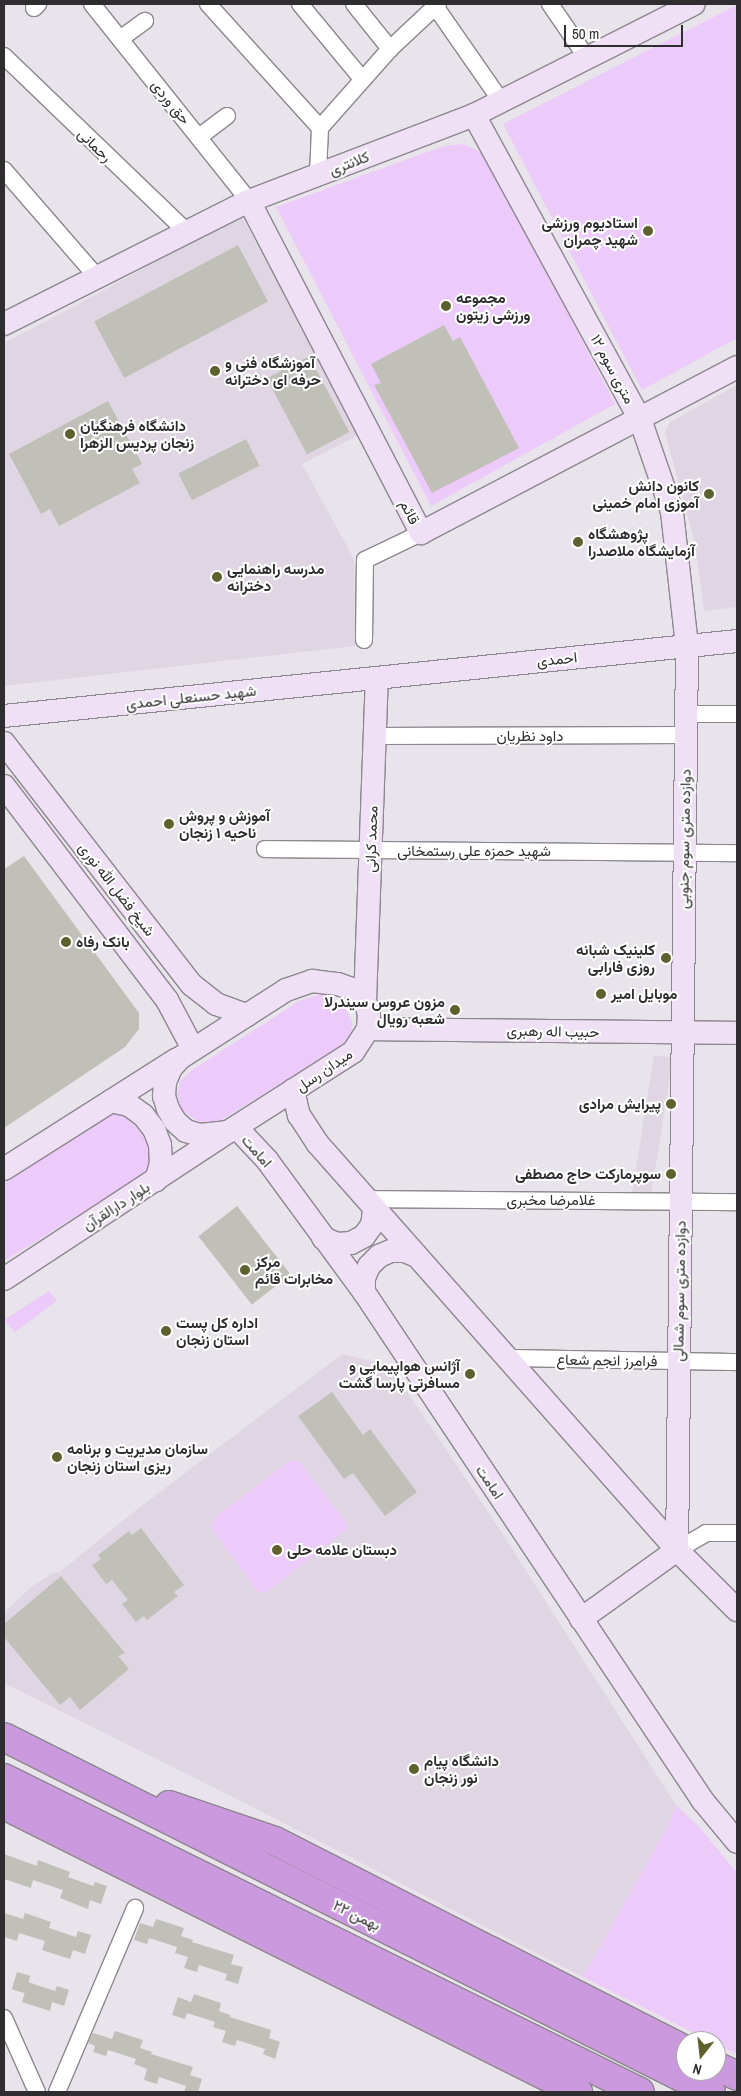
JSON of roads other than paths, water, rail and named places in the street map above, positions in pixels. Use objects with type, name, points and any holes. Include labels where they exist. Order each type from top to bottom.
[{"type":"highway","name":"۲۲ بهمن","points":[[4,1737],[711,2092]]},
{"type":"highway","points":[[32,1752],[152,1799],[275,1841],[676,2045]]},
{"type":"highway","points":[[4,1778],[640,2092]]},
{"type":"highway","points":[[4,1805],[578,2092]]},
{"type":"main road","name":"کلانتری","points":[[4,324],[249,201],[474,115],[694,4]]},
{"type":"main road","name":"۱۲ متری سوم","points":[[474,115],[640,418],[672,512],[687,646]]},
{"type":"main road","name":"قائم","points":[[249,201],[421,533],[737,368]]},
{"type":"main road","name":"احمدی","points":[[378,678],[737,641]]},
{"type":"main road","name":"دوازده متری سوم جنوبی","points":[[682,1032],[687,646]]},
{"type":"main road","name":"شهید حسنعلی احمدی","points":[[4,716],[378,678]]},
{"type":"main road","name":"محمد کرانی","points":[[365,1001],[378,678]]},
{"type":"main road","name":"شیخ فضل الله نوری","points":[[4,743],[192,985],[216,1004],[247,1015]]},
{"type":"main road","name":"شیخ فضل الله نوری","points":[[4,786],[167,1000],[187,1053]]},
{"type":"main road","name":"میدان رسل","points":[[365,1001],[352,989],[338,984],[312,981],[286,990],[187,1053],[171,1068],[165,1082],[164,1096],[172,1115],[186,1130],[200,1136],[232,1130],[353,1052],[368,1029]]},
{"type":"main road","points":[[365,1001],[369,1014],[368,1029]]},
{"type":"main road","name":"حبیب اله رهبری","points":[[368,1029],[737,1033]]},
{"type":"main road","name":"دوازده متری سوم شمالی","points":[[677,1550],[682,1032]]},
{"type":"main road","points":[[4,1169],[187,1053]]},
{"type":"main road","points":[[293,1090],[299,1115],[306,1130],[370,1205],[677,1550],[737,1610]]},
{"type":"main road","points":[[112,1100],[129,1105],[143,1115],[154,1129],[160,1145],[161,1163],[156,1180]]},
{"type":"main road","name":"بلوار دارالقرآن","points":[[4,1279],[232,1130]]},
{"type":"main road","name":"امامت","points":[[232,1130],[267,1160],[364,1292],[703,1801],[737,1842]]},
{"type":"main road","points":[[323,1238],[336,1244],[351,1243],[364,1236],[372,1225],[370,1205]]},
{"type":"main road","points":[[364,1292],[366,1272],[379,1256],[391,1251],[405,1251],[417,1256]]},
{"type":"main road","points":[[581,1619],[677,1550]]},
{"type":"street","name":"حق وردی","points":[[92,4],[249,201]]},
{"type":"street","points":[[208,4],[320,128]]},
{"type":"street","points":[[300,4],[362,79]]},
{"type":"street","points":[[354,4],[390,49]]},
{"type":"street","points":[[550,4],[587,58]]},
{"type":"street","points":[[318,174],[320,128],[390,49],[437,5],[501,101]]},
{"type":"street","points":[[120,39],[146,21]]},
{"type":"street","name":"رحمانی","points":[[4,56],[186,232]]},
{"type":"street","points":[[199,138],[227,116]]},
{"type":"street","points":[[4,170],[97,277]]},
{"type":"street","points":[[364,640],[365,560],[421,533]]},
{"type":"street","name":"داود نظریان","points":[[375,736],[685,725],[737,714]]},
{"type":"street","name":"شهید حمزه علی رستمخانی","points":[[264,849],[737,853]]},
{"type":"street","name":"غلامرضا مخبری","points":[[370,1205],[737,1202]]},
{"type":"street","name":"فرامرز انجم شعاع","points":[[507,1358],[737,1362]]},
{"type":"street","points":[[677,1550],[706,1533],[737,1533]]},
{"type":"street","points":[[57,2092],[135,1908]]},
{"type":"street","points":[[4,2018],[37,2092]]},
{"type":"place","name":"استادیوم ورزشی شهید چمران","points":[[648,231]]},
{"type":"place","name":"مجموعه ورزشی زیتون","points":[[446,306]]},
{"type":"place","name":"آموزشگاه فنی و حرفه ای دخترانه","points":[[215,371]]},
{"type":"place","name":"دانشگاه فرهنگیان زنجان پردیس الزهرا","points":[[70,434]]},
{"type":"place","name":"کانون دانش آموزی امام خمینی","points":[[709,494]]},
{"type":"place","name":"پژوهشگاه آزمایشگاه ملاصدرا","points":[[578,542]]},
{"type":"place","name":"مدرسه راهنمایی دخترانه","points":[[217,577]]},
{"type":"place","name":"آموزش و پروش ناحیه ۱ زنجان","points":[[169,824]]},
{"type":"place","name":"بانک رفاه","points":[[66,942]]},
{"type":"place","name":"کلینیک شبانه روزی فارابی","points":[[666,958]]},
{"type":"place","name":"موبایل امیر","points":[[601,994]]},
{"type":"place","name":"مزون عروس سیندرلا شعبه رویال","points":[[455,1010]]},
{"type":"place","name":"پیرایش مرادی","points":[[671,1104]]},
{"type":"place","name":"سوپرمارکت حاج مصطفی","points":[[671,1174]]},
{"type":"place","name":"مرکز مخابرات قائم","points":[[245,1270]]},
{"type":"place","name":"اداره کل پست استان زنجان","points":[[166,1331]]},
{"type":"place","name":"آژانس هواپیمایی و مسافرتی پارسا گشت","points":[[470,1374]]},
{"type":"place","name":"سازمان مدیریت و برنامه ریزی استان زنجان","points":[[57,1457]]},
{"type":"place","name":"دبستان علامه حلی","points":[[277,1550]]},
{"type":"place","name":"دانشگاه پیام نور زنجان","points":[[414,1769]]}]
